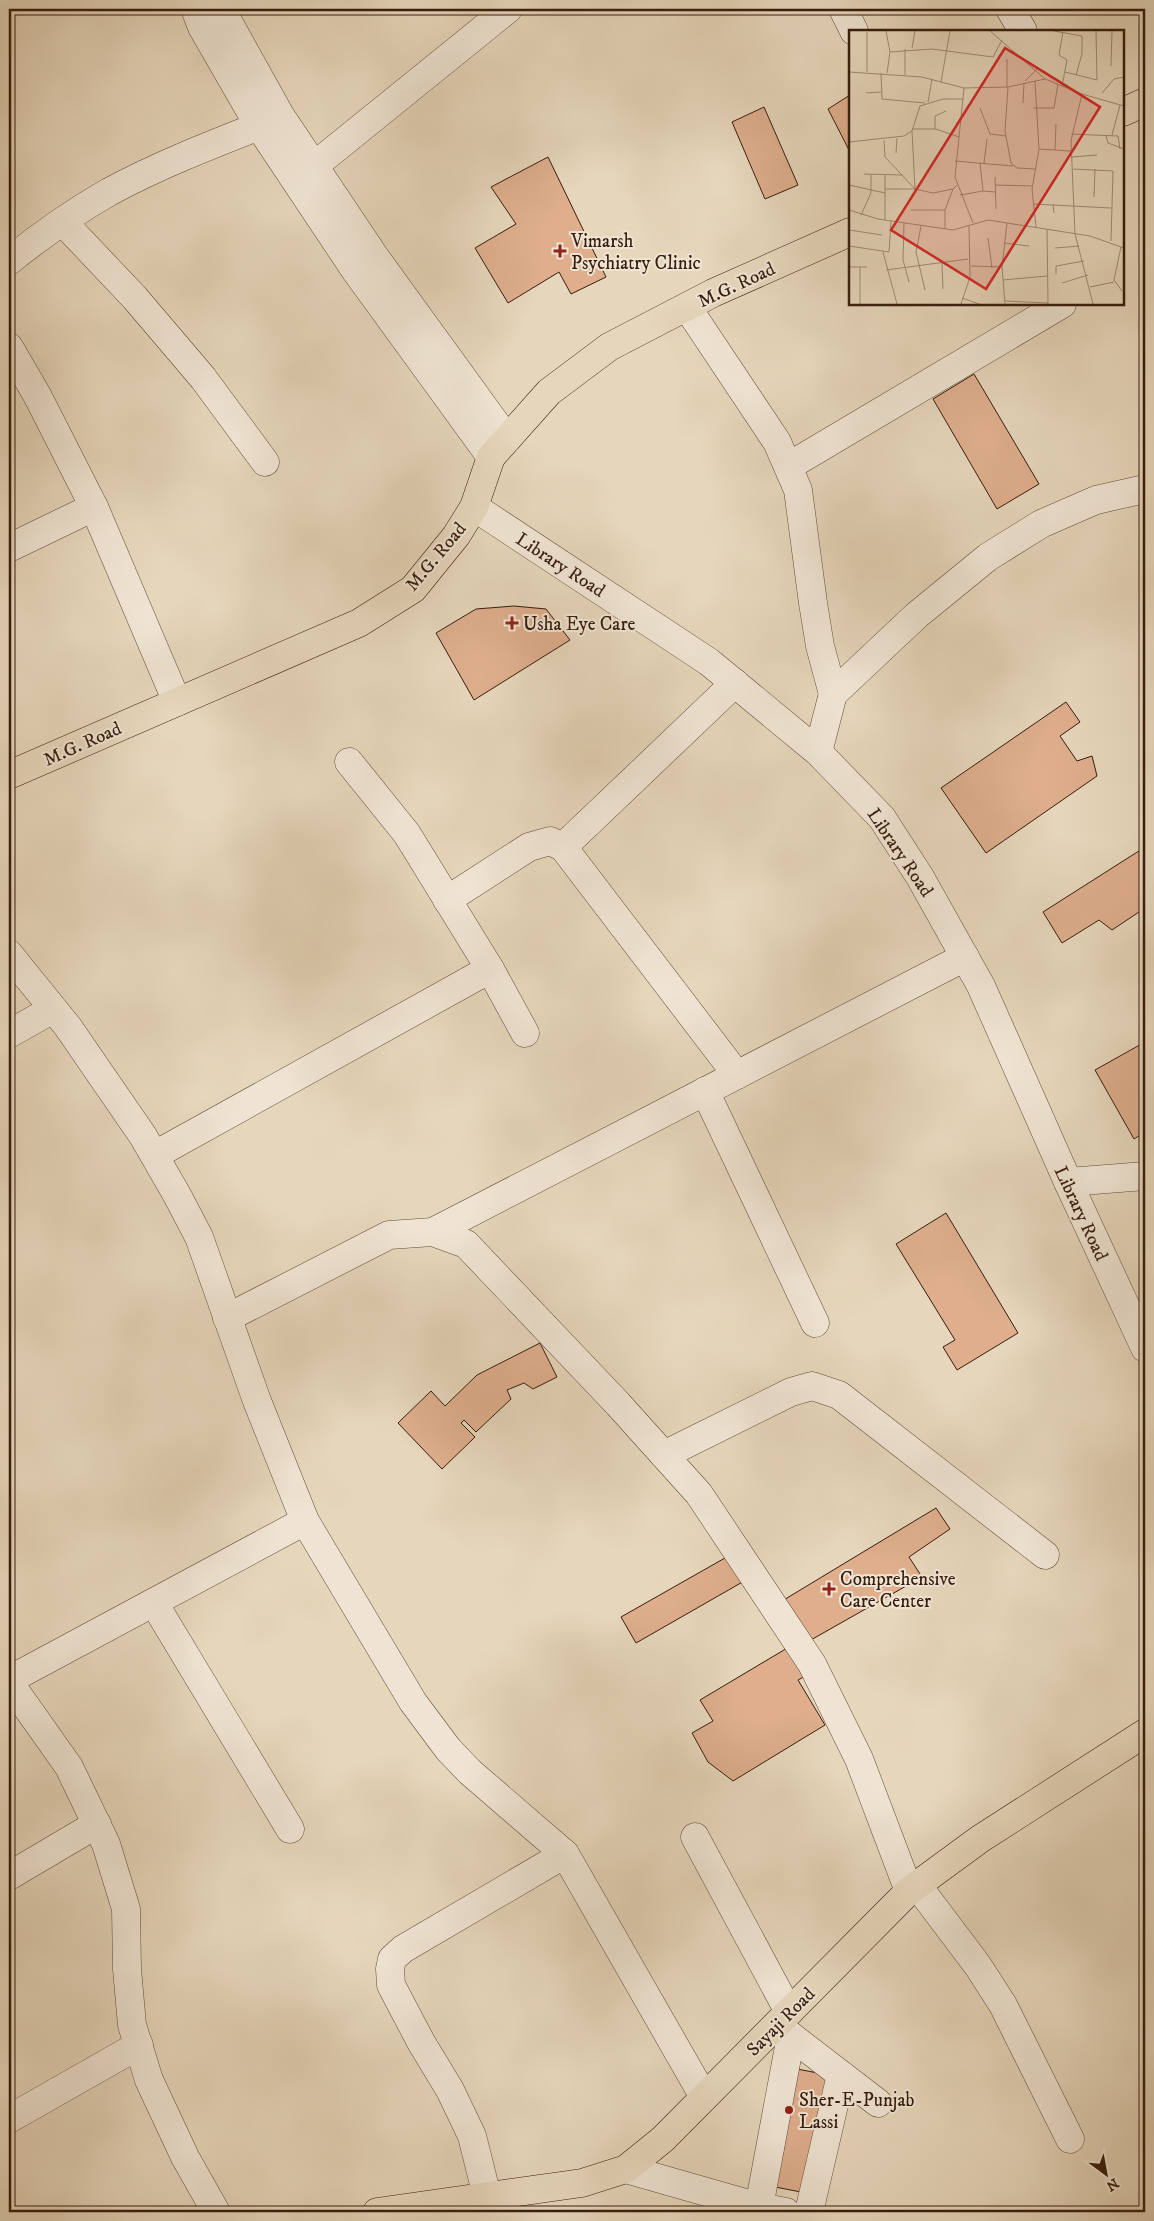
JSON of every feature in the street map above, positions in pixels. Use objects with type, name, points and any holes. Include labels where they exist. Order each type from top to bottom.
[{"type":"main road","points":[[1124,112],[1145,102]]},
{"type":"main road","name":"M.G. Road","points":[[9,775],[359,623],[413,589],[456,536],[474,507],[499,448],[549,392],[609,346],[687,307],[849,232]]},
{"type":"main road","name":"Sayaji Road","points":[[377,2212],[445,2207],[487,2196],[582,2183],[626,2169],[663,2139],[704,2097],[785,2024],[913,1888],[980,1839],[1145,1733]]},
{"type":"street","points":[[195,9],[202,27],[259,126],[355,270],[499,448]]},
{"type":"street","points":[[220,9],[280,115],[499,448]]},
{"type":"street","points":[[314,166],[508,9]]},
{"type":"street","points":[[842,9],[853,30]]},
{"type":"street","points":[[1010,9],[1022,30]]},
{"type":"street","points":[[9,261],[40,236],[109,193],[174,160],[259,126]]},
{"type":"street","points":[[63,222],[135,298],[197,370],[265,462]]},
{"type":"street","points":[[789,466],[1060,305]]},
{"type":"street","points":[[687,307],[777,442],[798,490],[820,646],[833,694],[818,752]]},
{"type":"street","points":[[9,347],[37,396],[94,507],[177,702]]},
{"type":"street","points":[[833,694],[917,615],[988,557],[1041,524],[1096,500],[1145,489]]},
{"type":"street","points":[[9,548],[94,507]]},
{"type":"street","name":"Library Road","points":[[474,507],[709,662],[818,752],[882,818],[920,877],[981,986],[1068,1182],[1145,1348]]},
{"type":"street","points":[[563,847],[735,683]]},
{"type":"street","points":[[349,762],[407,834],[490,969],[526,1033]]},
{"type":"street","points":[[447,900],[529,847],[550,841],[563,847],[737,1075]]},
{"type":"street","points":[[9,954],[53,1009],[143,1136],[155,1156],[198,1237],[305,1521],[413,1702],[448,1748],[470,1772],[565,1854],[704,2097]]},
{"type":"street","points":[[227,1318],[390,1235],[433,1232],[965,957]]},
{"type":"street","points":[[155,1156],[490,969]]},
{"type":"street","points":[[9,1034],[53,1009]]},
{"type":"street","points":[[705,1091],[815,1323]]},
{"type":"street","points":[[1068,1182],[1145,1176]]},
{"type":"street","points":[[433,1232],[466,1244],[699,1494],[812,1664],[859,1759],[913,1888],[978,1966],[1003,2005],[1070,2139]]},
{"type":"street","points":[[664,1455],[791,1392],[812,1386],[839,1395],[1045,1555]]},
{"type":"street","points":[[216,2212],[185,2156],[150,2080],[132,2025],[127,1969],[126,1909],[106,1844],[69,1766],[9,1681],[305,1521]]},
{"type":"street","points":[[154,1603],[290,1829]]},
{"type":"street","points":[[9,1876],[97,1824]]},
{"type":"street","points":[[695,1837],[785,2024],[841,2075],[878,2103]]},
{"type":"street","points":[[487,2196],[472,2136],[450,2090],[421,2042],[391,1985],[390,1969],[392,1959],[403,1949],[565,1854]]},
{"type":"street","points":[[759,2207],[785,2024]]},
{"type":"street","points":[[9,2119],[139,2046]]},
{"type":"street","points":[[809,2212],[841,2075]]},
{"type":"street","points":[[626,2169],[759,2207],[786,2212]]},
{"type":"building","points":[[849,96],[849,150],[828,109]]},
{"type":"building","points":[[764,107],[798,185],[765,199],[732,122]]},
{"type":"building","points":[[548,157],[606,277],[571,294],[559,272],[508,303],[475,248],[516,224],[491,187]]},
{"type":"building","points":[[974,374],[1039,484],[997,509],[933,399]]},
{"type":"building","points":[[514,606],[546,609],[570,640],[474,700],[436,633],[476,609]]},
{"type":"building","points":[[1066,702],[1080,722],[1060,736],[1077,761],[1092,756],[1097,776],[986,853],[941,788]]},
{"type":"building","points":[[1142,849],[1145,855],[1145,908],[1112,930],[1099,920],[1062,943],[1043,912]]},
{"type":"building","points":[[1145,1042],[1145,1132],[1134,1139],[1095,1070]]},
{"type":"building","points":[[946,1213],[1018,1333],[957,1370],[943,1347],[955,1340],[896,1244]]},
{"type":"building","points":[[540,1343],[557,1377],[533,1389],[524,1383],[507,1390],[511,1399],[476,1432],[464,1420],[461,1423],[475,1437],[442,1469],[398,1423],[431,1391],[445,1406],[477,1375]]},
{"type":"building","points":[[936,1508],[950,1529],[909,1557],[922,1577],[802,1645],[777,1604]]},
{"type":"building","points":[[732,1554],[746,1580],[636,1643],[621,1617]]},
{"type":"building","points":[[794,1644],[811,1673],[798,1680],[825,1725],[733,1781],[708,1762],[692,1733],[713,1721],[700,1700]]},
{"type":"building","points":[[792,2068],[828,2075],[806,2193],[770,2186]]},
{"type":"place","name":"Vimarsh Psychiatry Clinic","points":[[560,251]]},
{"type":"place","name":"Usha Eye Care","points":[[512,623]]},
{"type":"place","name":"Comprehensive Care Center","points":[[829,1589]]},
{"type":"place","name":"Sher-E-Punjab Lassi","points":[[789,2110]]}]
